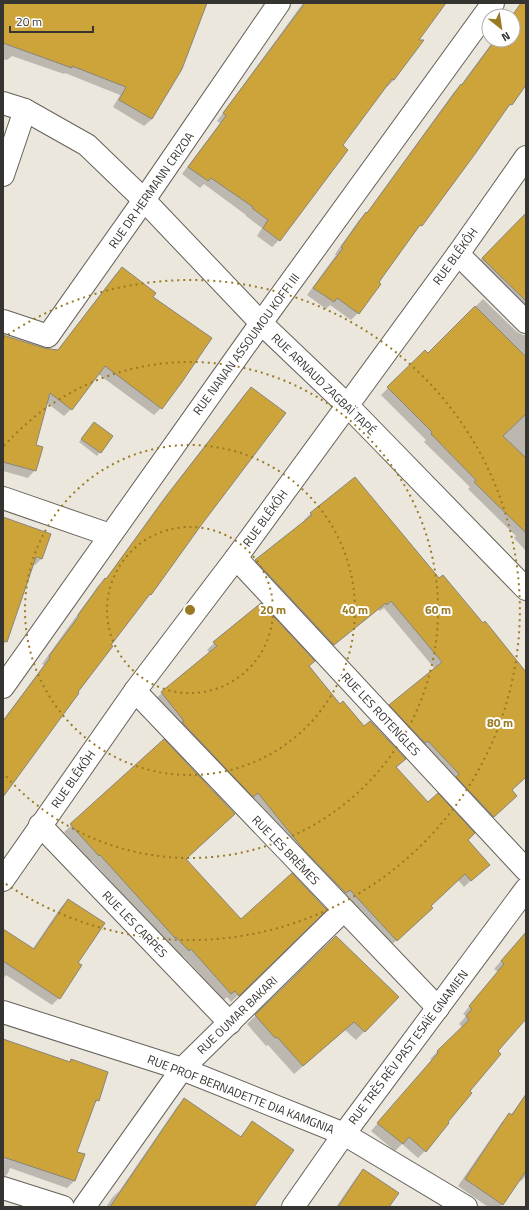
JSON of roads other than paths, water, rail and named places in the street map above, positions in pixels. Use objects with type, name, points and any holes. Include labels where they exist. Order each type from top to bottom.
[{"type":"street","name":"RUE DR HERMANN CRIZOA","points":[[3,321],[48,336],[144,200],[279,3]]},
{"type":"street","name":"RUE NANAN ASSOUMOU KOFFI III","points":[[3,687],[261,323],[493,3]]},
{"type":"street","name":"RUE ARNAUD ZAGBAÏ TAPÉ","points":[[3,103],[25,110],[87,145],[144,200],[261,323],[347,405],[526,589]]},
{"type":"street","points":[[3,175],[25,110]]},
{"type":"street","name":"RUE BLÊKÔH","points":[[3,880],[135,691],[236,558],[458,254],[526,157]]},
{"type":"street","points":[[458,254],[526,322]]},
{"type":"street","points":[[3,498],[110,535]]},
{"type":"street","name":"RUE LES ROTENGLES","points":[[236,558],[526,870]]},
{"type":"street","name":"RUE LES BRÈMES","points":[[135,691],[438,1008]]},
{"type":"street","name":"RUE LES CARPES","points":[[40,825],[230,1023]]},
{"type":"street","name":"RUE TRÈS RÉV PAST ESAÏE GNAMIEN","points":[[293,1207],[344,1134],[526,889]]},
{"type":"street","name":"RUE OUMAR BAKARI","points":[[84,1207],[182,1069],[344,910]]},
{"type":"street","name":"RUE PROF BERNADETTE DIA KAMGNIA","points":[[3,1012],[182,1069],[344,1134],[466,1207]]},
{"type":"street","points":[[3,1188],[64,1207]]}]
